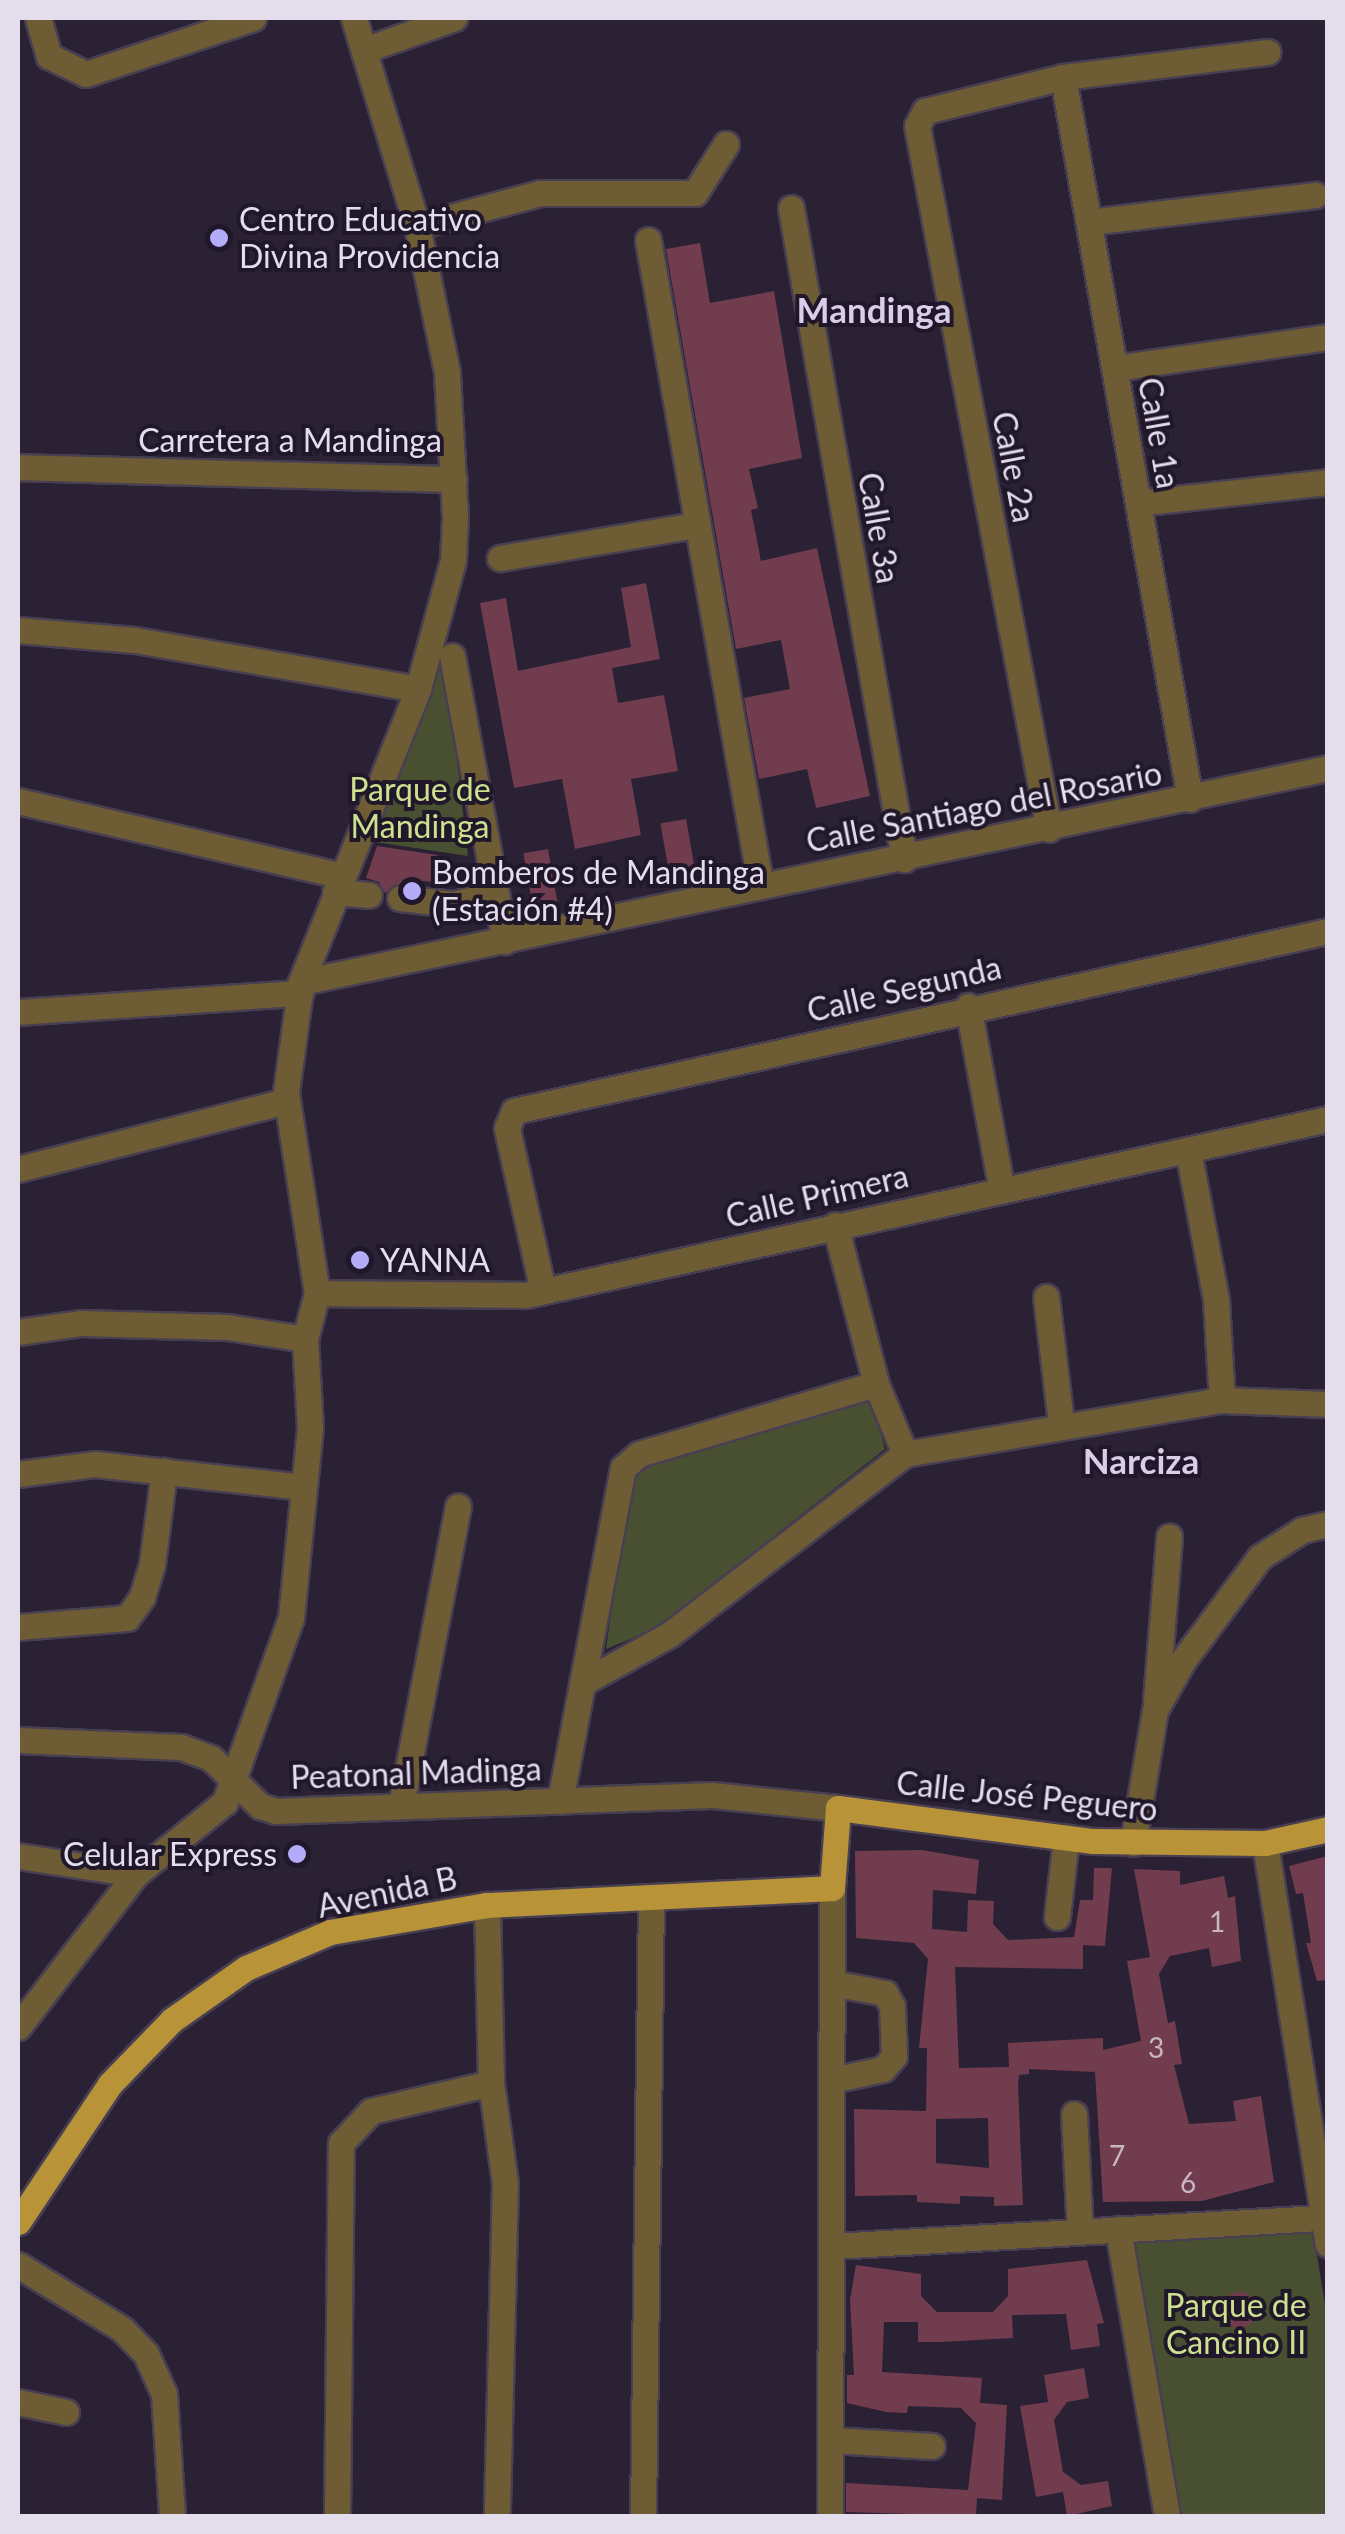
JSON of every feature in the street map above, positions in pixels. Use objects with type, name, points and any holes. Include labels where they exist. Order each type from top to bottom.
[{"type":"main road","name":"Calle José Peguero","points":[[838,1808],[1133,1843],[1266,1843],[1328,1829]]},
{"type":"main road","points":[[832,1888],[838,1808]]},
{"type":"main road","name":"Avenida B","points":[[18,2222],[110,2084],[172,2020],[246,1968],[330,1932],[487,1905],[832,1888]]},
{"type":"street","points":[[38,18],[49,56],[86,74],[253,18]]},
{"type":"street","name":"Carretera a Mandinga","points":[[18,467],[454,479],[446,372],[417,226],[354,18]]},
{"type":"street","points":[[364,50],[454,18]]},
{"type":"street","points":[[1064,78],[1267,52]]},
{"type":"street","name":"Calle 2a","points":[[1049,829],[920,118],[1064,78]]},
{"type":"street","name":"Calle 1a","points":[[1064,78],[1190,799]]},
{"type":"street","points":[[417,226],[574,189],[695,193],[726,144]]},
{"type":"street","points":[[1089,222],[1315,195]]},
{"type":"street","name":"Calle 3a","points":[[791,208],[904,859]]},
{"type":"street","points":[[648,240],[760,882]]},
{"type":"street","points":[[1114,368],[1328,337]]},
{"type":"street","points":[[18,2027],[27,1997],[136,1874],[225,1802],[230,1776],[252,1736],[291,1618],[310,1375],[305,1339],[317,1293],[288,1101],[300,987],[418,689],[453,560],[454,479]]},
{"type":"street","points":[[1138,503],[1328,482]]},
{"type":"street","points":[[500,558],[695,526]]},
{"type":"street","points":[[18,630],[135,640],[418,689]]},
{"type":"street","points":[[452,656],[505,941]]},
{"type":"street","name":"Calle Santiago del Rosario","points":[[18,1012],[300,987],[760,882],[904,859],[1328,768]]},
{"type":"street","points":[[18,801],[338,884],[369,896]]},
{"type":"street","points":[[400,898],[453,904],[496,893]]},
{"type":"street","name":"Calle Segunda","points":[[543,1292],[506,1128],[514,1111],[540,1100],[1328,931]]},
{"type":"street","points":[[968,1006],[1001,1186]]},
{"type":"street","points":[[18,1169],[288,1101]]},
{"type":"street","name":"Calle Primera","points":[[317,1293],[543,1292],[1001,1186],[1328,1119]]},
{"type":"street","points":[[1188,1150],[1216,1300],[1222,1400]]},
{"type":"street","points":[[835,1225],[876,1384],[904,1454]]},
{"type":"street","points":[[1046,1296],[1061,1423]]},
{"type":"street","points":[[18,1332],[82,1323],[227,1327],[305,1339]]},
{"type":"street","points":[[560,1801],[618,1478],[631,1459],[876,1384]]},
{"type":"street","points":[[582,1684],[670,1634],[904,1454],[1061,1423],[1222,1400],[1328,1404]]},
{"type":"street","points":[[18,1474],[95,1464],[304,1487]]},
{"type":"street","points":[[18,1627],[127,1618],[142,1597],[152,1564],[164,1471]]},
{"type":"street","points":[[401,1805],[458,1506]]},
{"type":"street","points":[[1155,1710],[1184,1659],[1260,1557],[1302,1530],[1328,1524]]},
{"type":"street","points":[[1133,1843],[1155,1710],[1169,1538]]},
{"type":"street","name":"Peatonal Madinga","points":[[18,1740],[181,1747],[212,1758],[260,1806],[276,1811],[712,1794],[838,1808]]},
{"type":"street","points":[[1058,1917],[1066,1838]]},
{"type":"street","points":[[1266,1843],[1328,2244]]},
{"type":"street","points":[[18,1856],[136,1874]]},
{"type":"street","points":[[830,2516],[832,1888]]},
{"type":"street","points":[[643,2516],[651,1899]]},
{"type":"street","points":[[487,1905],[492,2083],[505,2182],[497,2516]]},
{"type":"street","points":[[832,1983],[885,1993],[892,2006],[894,2056],[884,2069],[832,2080]]},
{"type":"street","points":[[337,2516],[341,2143],[370,2111],[492,2083]]},
{"type":"street","points":[[1074,2114],[1080,2231]]},
{"type":"street","points":[[832,2246],[1323,2218]]},
{"type":"street","points":[[1118,2228],[1167,2516]]},
{"type":"street","points":[[18,2266],[122,2329],[146,2354],[164,2394],[172,2516]]},
{"type":"street","points":[[18,2402],[66,2412]]},
{"type":"street","points":[[831,2440],[932,2446]]},
{"type":"green space","name":"Parque de Mandinga","points":[[444,647],[468,856],[362,840]]},
{"type":"green space","points":[[871,1397],[885,1449],[657,1628],[606,1649],[630,1482],[643,1462]]},
{"type":"green space","name":"Parque de Cancino II","points":[[1313,2231],[1327,2316],[1327,2516],[1175,2516],[1132,2248],[1142,2239]]},
{"type":"building","points":[[700,243],[710,303],[774,291],[802,458],[749,469],[758,508],[751,510],[761,561],[817,548],[870,796],[816,808],[807,769],[759,779],[744,698],[790,689],[781,640],[736,649],[666,249]]},
{"type":"building","points":[[646,583],[660,659],[612,668],[618,703],[664,695],[678,771],[631,779],[641,835],[575,849],[562,779],[514,788],[480,603],[506,598],[518,671],[631,647],[621,588]]},
{"type":"building","points":[[686,819],[697,883],[672,888],[660,824]]},
{"type":"building","points":[[377,846],[437,855],[438,882],[408,880],[385,893],[379,882],[366,878]]},
{"type":"building","points":[[548,849],[559,912],[534,916],[523,853]]},
{"type":"building","points":[[922,1850],[979,1860],[976,1894],[933,1890],[932,1929],[967,1932],[968,1900],[994,1901],[993,1924],[1008,1940],[1074,1937],[1080,1900],[1093,1900],[1094,1868],[1112,1868],[1105,1946],[1083,1945],[1083,1969],[955,1967],[959,2068],[1009,2067],[1008,2043],[1103,2038],[1103,2050],[1141,2041],[1127,1961],[1150,1957],[1134,1869],[1180,1871],[1180,1885],[1224,1876],[1228,1898],[1235,1896],[1241,1961],[1212,1967],[1209,1948],[1170,1956],[1159,1974],[1168,2023],[1175,2021],[1182,2064],[1174,2065],[1189,2124],[1236,2121],[1233,2101],[1261,2096],[1274,2182],[1202,2201],[1103,2202],[1095,2072],[1029,2069],[1029,2074],[1019,2075],[1018,2085],[1023,2205],[994,2206],[994,2197],[960,2196],[960,2204],[917,2202],[917,2195],[855,2196],[854,2109],[926,2111],[927,2048],[919,2048],[928,1959],[914,1943],[856,1938],[855,1851]],"holes":[[[988,2118],[989,2168],[936,2163],[936,2119]]]},
{"type":"building","points":[[1328,1856],[1328,1980],[1317,1981],[1306,1943],[1311,1943],[1303,1893],[1296,1894],[1289,1866]]},
{"type":"building","points":[[1087,2260],[1104,2323],[1097,2324],[1100,2346],[1071,2350],[1066,2314],[1012,2315],[1013,2338],[941,2342],[918,2342],[918,2322],[884,2322],[882,2372],[982,2378],[980,2403],[1007,2405],[1002,2500],[977,2498],[976,2516],[846,2512],[846,2483],[968,2490],[976,2423],[961,2408],[908,2406],[907,2413],[847,2403],[847,2375],[854,2375],[850,2300],[856,2265],[921,2274],[921,2296],[937,2312],[993,2312],[1008,2296],[1008,2269]]},
{"type":"building","points":[[1239,2292],[1252,2297],[1257,2310],[1252,2323],[1239,2328],[1226,2323],[1221,2310],[1226,2297]]},
{"type":"building","points":[[1084,2368],[1089,2398],[1067,2402],[1054,2420],[1063,2472],[1081,2485],[1108,2481],[1112,2506],[1067,2516],[1063,2492],[1036,2497],[1020,2406],[1048,2402],[1044,2375]]},
{"type":"place","name":"Centro Educativo Divina Providencia","points":[[219,238]]},
{"type":"place","name":"Bomberos de Mandinga (Estación #4)","points":[[412,891]]},
{"type":"place","name":"YANNA","points":[[360,1260]]},
{"type":"place","name":"Celular Express","points":[[297,1854]]},
{"type":"district","name":"Mandinga","points":[[874,309]]},
{"type":"district","name":"Narciza","points":[[1141,1460]]}]
